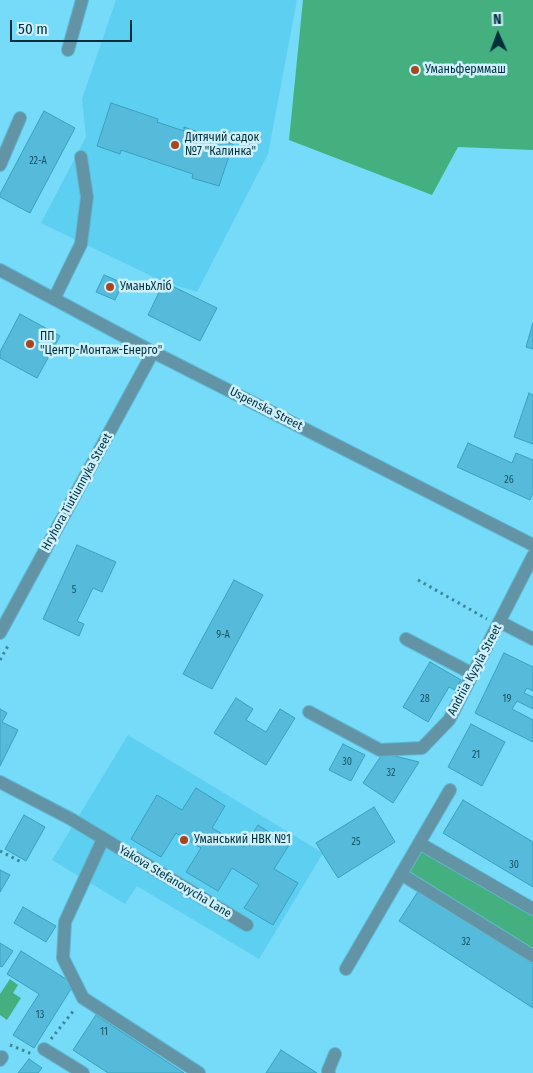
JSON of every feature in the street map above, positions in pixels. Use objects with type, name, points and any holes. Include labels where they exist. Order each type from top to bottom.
[{"type":"street","points":[[68,50],[82,0]]},
{"type":"street","points":[[0,165],[20,118]]},
{"type":"street","points":[[54,298],[81,244],[87,197],[81,157]]},
{"type":"street","name":"Uspenska Street","points":[[0,270],[153,352],[533,545]]},
{"type":"street","name":"Hryhora Tiutiunnyka Street","points":[[0,633],[153,352]]},
{"type":"street","name":"Andriia Kyzyla Street","points":[[309,712],[380,750],[422,748],[449,720],[533,556]]},
{"type":"street","points":[[499,624],[533,638]]},
{"type":"street","points":[[406,639],[473,674]]},
{"type":"street","name":"Yakova Stefanovycha Lane","points":[[0,782],[71,819],[247,926]]},
{"type":"street","points":[[346,969],[450,790]]},
{"type":"street","points":[[103,838],[65,922],[63,958],[83,998],[195,1072]]},
{"type":"street","points":[[419,843],[533,909]]},
{"type":"street","points":[[401,874],[533,956]]},
{"type":"street","points":[[44,1049],[83,1073]]},
{"type":"street","points":[[329,1073],[328,1071],[335,1054]]},
{"type":"path","points":[[418,580],[499,624]]},
{"type":"path","points":[[0,851],[22,863]]},
{"type":"shaded area","name":"Дитячий садок №7 \"Калинка\"","points":[[116,0],[297,0],[268,154],[197,292],[164,282],[41,223],[86,137],[82,99]]},
{"type":"shaded area","name":"Уманський НВК №1","points":[[128,735],[323,853],[259,959],[137,886],[125,904],[52,860]]},
{"type":"green space","name":"Уманьферммаш","points":[[303,0],[533,0],[533,150],[458,147],[432,195],[289,140]]},
{"type":"green space","points":[[419,847],[533,913],[533,953],[404,872]]},
{"type":"green space","points":[[10,979],[18,985],[13,993],[21,998],[7,1020],[0,1015],[0,994]]},
{"type":"building","points":[[111,103],[158,119],[157,122],[184,131],[184,127],[233,144],[219,186],[192,178],[193,174],[121,150],[120,154],[97,146]]},
{"type":"building","points":[[44,111],[75,128],[30,213],[0,197],[0,194]]},
{"type":"building","name":"УманьХліб","points":[[104,275],[123,283],[115,300],[96,292]]},
{"type":"building","points":[[164,282],[217,308],[200,341],[148,315]]},
{"type":"building","name":"ПП \"Центр-Монтаж-Енерго\"","points":[[20,314],[60,336],[37,378],[0,358],[0,352]]},
{"type":"building","points":[[533,323],[533,349],[526,347]]},
{"type":"building","points":[[529,393],[533,395],[533,444],[514,437]]},
{"type":"building","points":[[468,443],[512,463],[516,453],[533,460],[533,493],[530,500],[457,467]]},
{"type":"building","points":[[77,545],[116,562],[102,592],[93,588],[77,621],[84,624],[79,636],[43,619]]},
{"type":"building","points":[[234,580],[263,595],[212,689],[183,674]]},
{"type":"building","points":[[504,653],[533,667],[533,691],[527,688],[524,693],[533,697],[533,709],[517,701],[512,709],[533,720],[533,742],[475,713]]},
{"type":"building","points":[[430,662],[461,680],[455,690],[449,687],[428,722],[403,707]]},
{"type":"building","points":[[236,698],[253,709],[246,720],[266,732],[280,709],[295,718],[266,765],[214,733]]},
{"type":"building","points":[[0,709],[7,713],[2,722],[18,730],[0,766]]},
{"type":"building","points":[[471,724],[505,742],[482,786],[448,767]]},
{"type":"building","points":[[343,744],[365,755],[351,781],[329,770]]},
{"type":"building","points":[[383,753],[419,762],[393,803],[363,783]]},
{"type":"building","points":[[196,788],[225,806],[212,828],[244,847],[258,825],[289,845],[274,869],[298,883],[273,925],[244,908],[259,885],[232,868],[218,891],[186,872],[201,848],[176,833],[161,857],[131,839],[157,795],[182,810]]},
{"type":"building","points":[[463,800],[533,842],[533,887],[443,833]]},
{"type":"building","points":[[374,807],[395,842],[338,878],[316,843]]},
{"type":"building","points":[[24,815],[45,827],[26,861],[5,849]]},
{"type":"building","points":[[0,870],[10,875],[0,892]]},
{"type":"building","points":[[419,890],[533,964],[533,1008],[399,921]]},
{"type":"building","points":[[23,907],[56,926],[46,942],[14,923]]},
{"type":"building","points":[[0,943],[13,951],[2,967],[0,966]]},
{"type":"building","points":[[21,951],[74,984],[34,1048],[13,1035],[39,994],[7,974]]},
{"type":"building","points":[[96,1015],[184,1073],[108,1073],[73,1050]]},
{"type":"building","points":[[281,1050],[317,1073],[266,1073]]},
{"type":"building","points":[[29,1059],[42,1068],[38,1073],[18,1073]]},
{"type":"place","name":"Уманьферммаш","points":[[415,70]]},
{"type":"place","name":"Дитячий садок №7 \"Калинка\"","points":[[175,145]]},
{"type":"place","name":"УманьХліб","points":[[110,287]]},
{"type":"place","name":"ПП \"Центр-Монтаж-Енерго\"","points":[[30,344]]},
{"type":"place","name":"Уманський НВК №1","points":[[184,840]]}]
